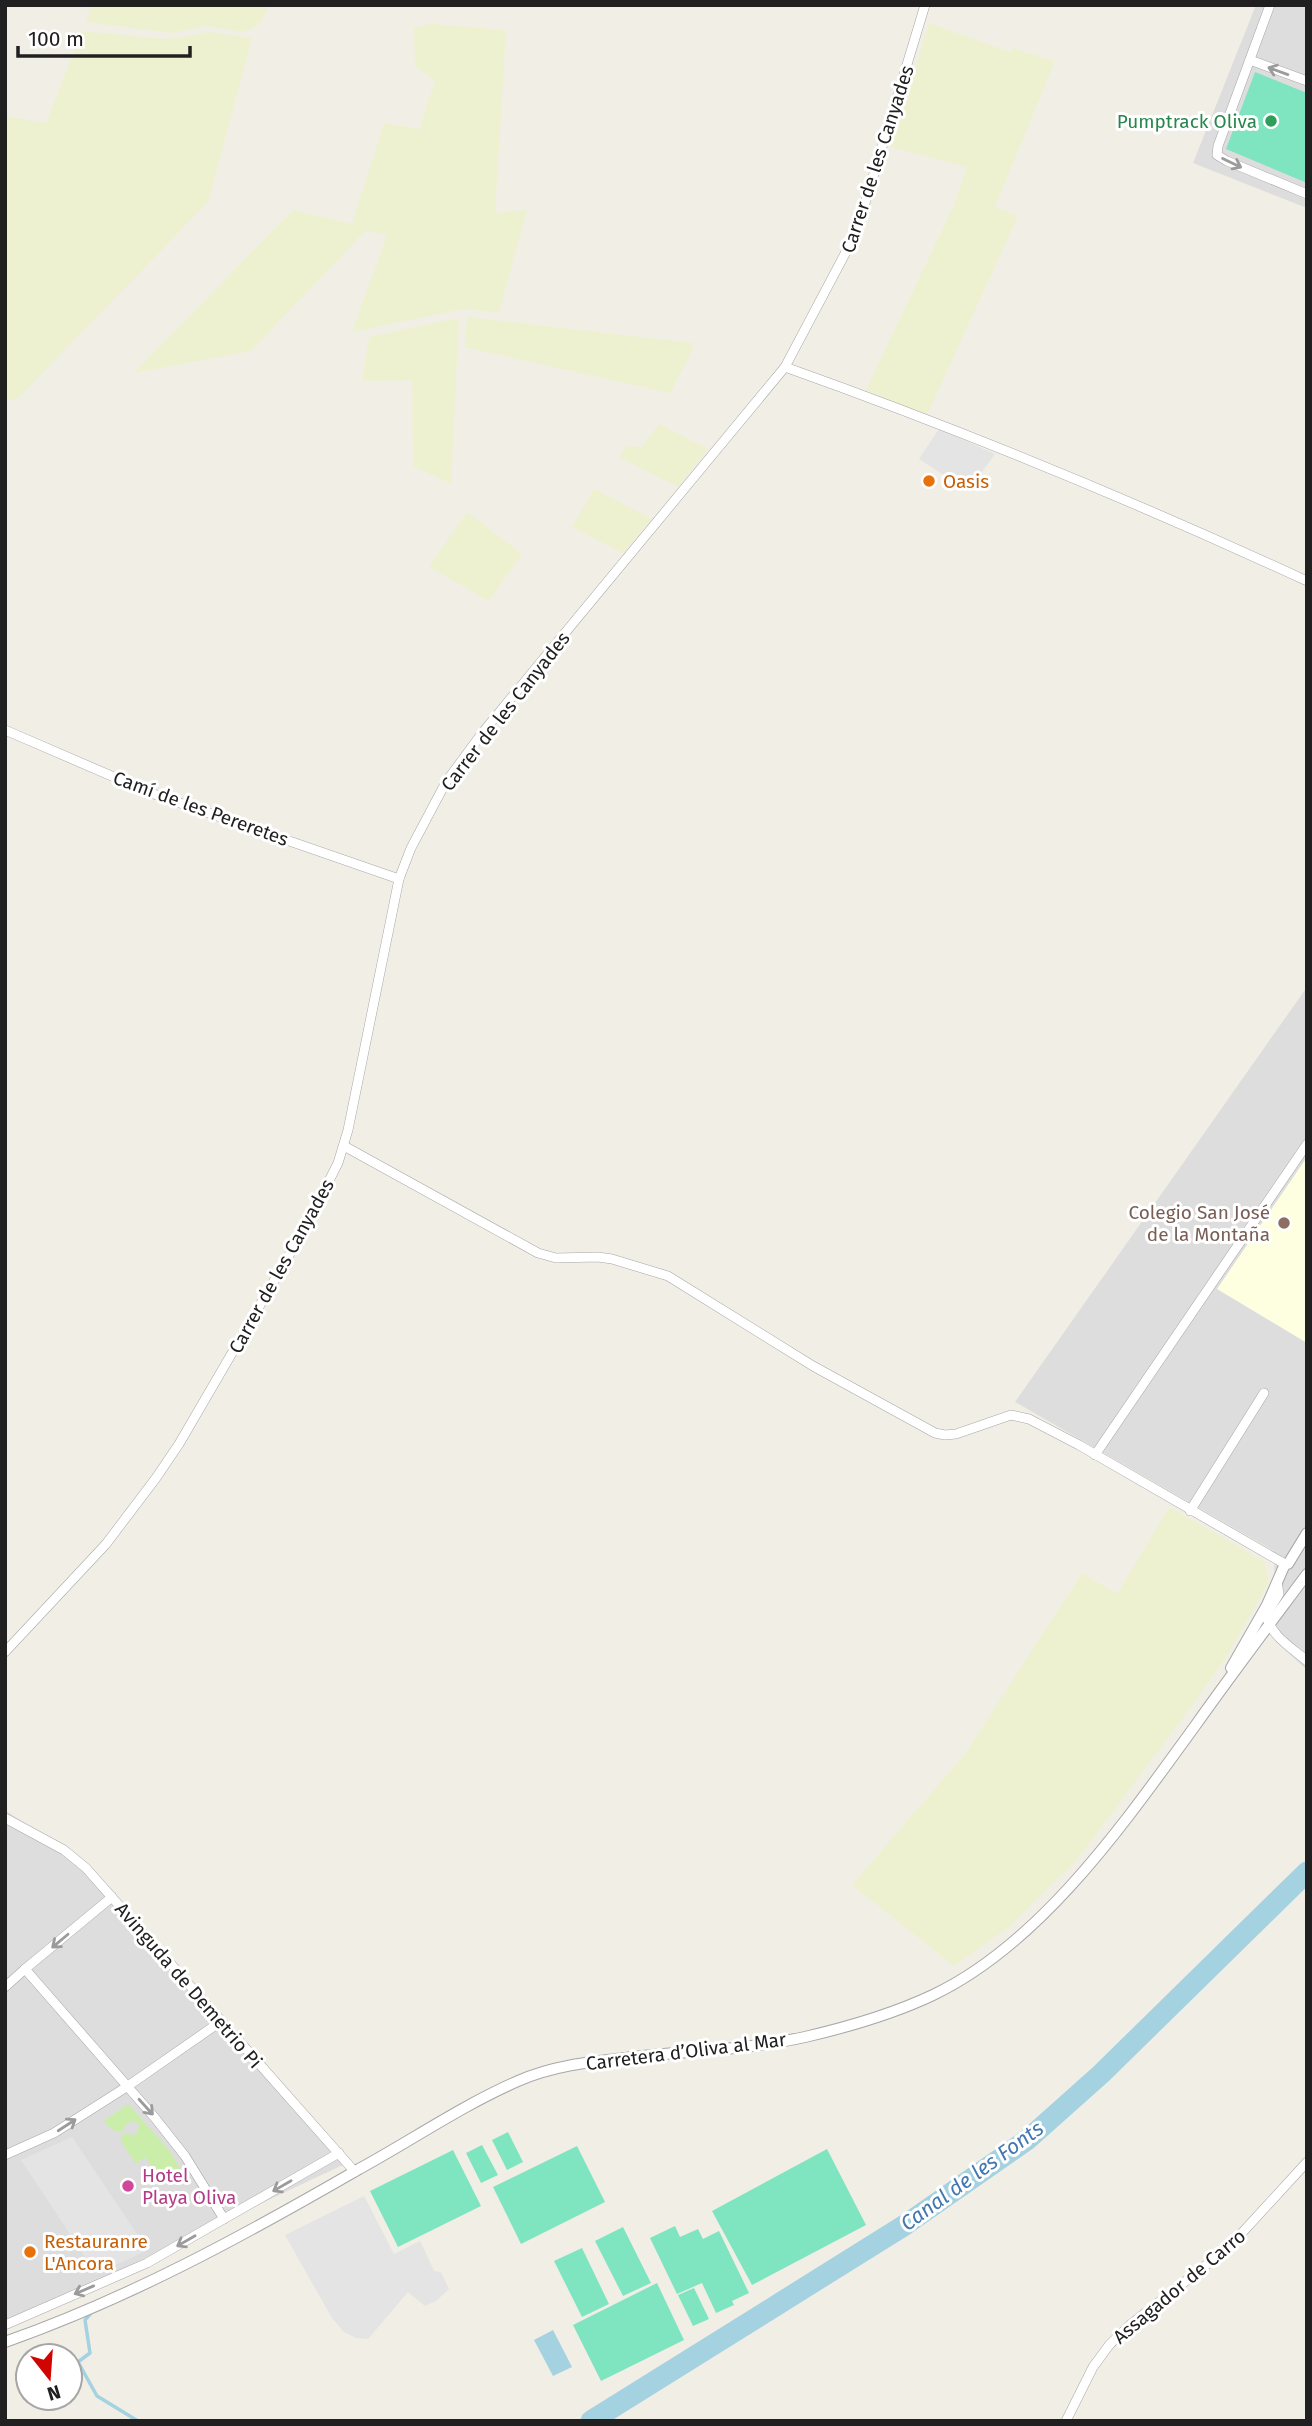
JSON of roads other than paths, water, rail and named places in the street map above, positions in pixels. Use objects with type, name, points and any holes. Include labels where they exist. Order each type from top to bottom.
[{"type":"street","name":"Carrer de les Canyades","points":[[5,1652],[106,1544],[156,1478],[179,1444],[324,1194],[344,1146],[399,879],[411,848],[446,782],[483,732],[785,367],[856,233],[925,5]]},
{"type":"street","points":[[1270,5],[1217,155],[1307,194]]},
{"type":"street","points":[[1250,60],[1307,81]]},
{"type":"street","points":[[785,367],[1045,466],[1191,527],[1307,581]]},
{"type":"street","name":"Camí de les Pereretes","points":[[5,730],[151,793],[399,879]]},
{"type":"street","points":[[1095,1455],[1307,1144]]},
{"type":"street","points":[[344,1146],[538,1253],[556,1258],[571,1256],[612,1259],[668,1276],[813,1366],[935,1433],[951,1435],[1003,1417],[1017,1416],[1039,1424],[1190,1511],[1282,1571],[1297,1586]]},
{"type":"street","points":[[1190,1511],[1264,1393]]},
{"type":"street","points":[[1205,1713],[1267,1605],[1282,1571],[1307,1533]]},
{"type":"street","points":[[1282,1571],[1307,1573]]},
{"type":"street","points":[[1282,1571],[1279,1594],[1266,1615],[1270,1626],[1307,1661]]},
{"type":"street","points":[[1205,1713],[1307,1573]]},
{"type":"street","name":"Carretera d’Oliva al Mar","points":[[5,2342],[96,2307],[179,2269],[470,2105],[540,2072],[595,2061],[784,2041],[868,2019],[934,1995],[959,1981],[1000,1951],[1061,1895],[1137,1806],[1205,1713]]},
{"type":"street","name":"Avinguda de Demetrio Pi","points":[[6,1819],[64,1850],[86,1868],[355,2172]]},
{"type":"street","points":[[5,1987],[112,1897]]},
{"type":"street","points":[[25,1969],[178,2147],[224,2219]]},
{"type":"street","points":[[5,2155],[54,2133],[220,2022]]},
{"type":"street","points":[[5,2325],[147,2263],[339,2153]]},
{"type":"street","name":"Assagador de Carro","points":[[1066,2421],[1093,2367],[1110,2344],[1229,2247],[1307,2162]]},
{"type":"water","points":[[553,2330],[572,2367],[553,2376],[534,2340]]},
{"type":"waterway","name":"Canal de les Fonts","points":[[591,2421],[905,2225],[1027,2140],[1101,2074],[1307,1872]]},
{"type":"waterway","points":[[91,2313],[85,2320],[90,2353],[78,2362],[97,2396],[138,2421]]},
{"type":"place","name":"Pumptrack Oliva","points":[[1271,121]]},
{"type":"place","name":"Oasis","points":[[929,481]]},
{"type":"place","name":"Colegio San José de la Montaña","points":[[1284,1223]]},
{"type":"place","name":"Hotel Playa Oliva","points":[[128,2186]]},
{"type":"place","name":"Restauranre L'Ancora","points":[[30,2252]]}]
